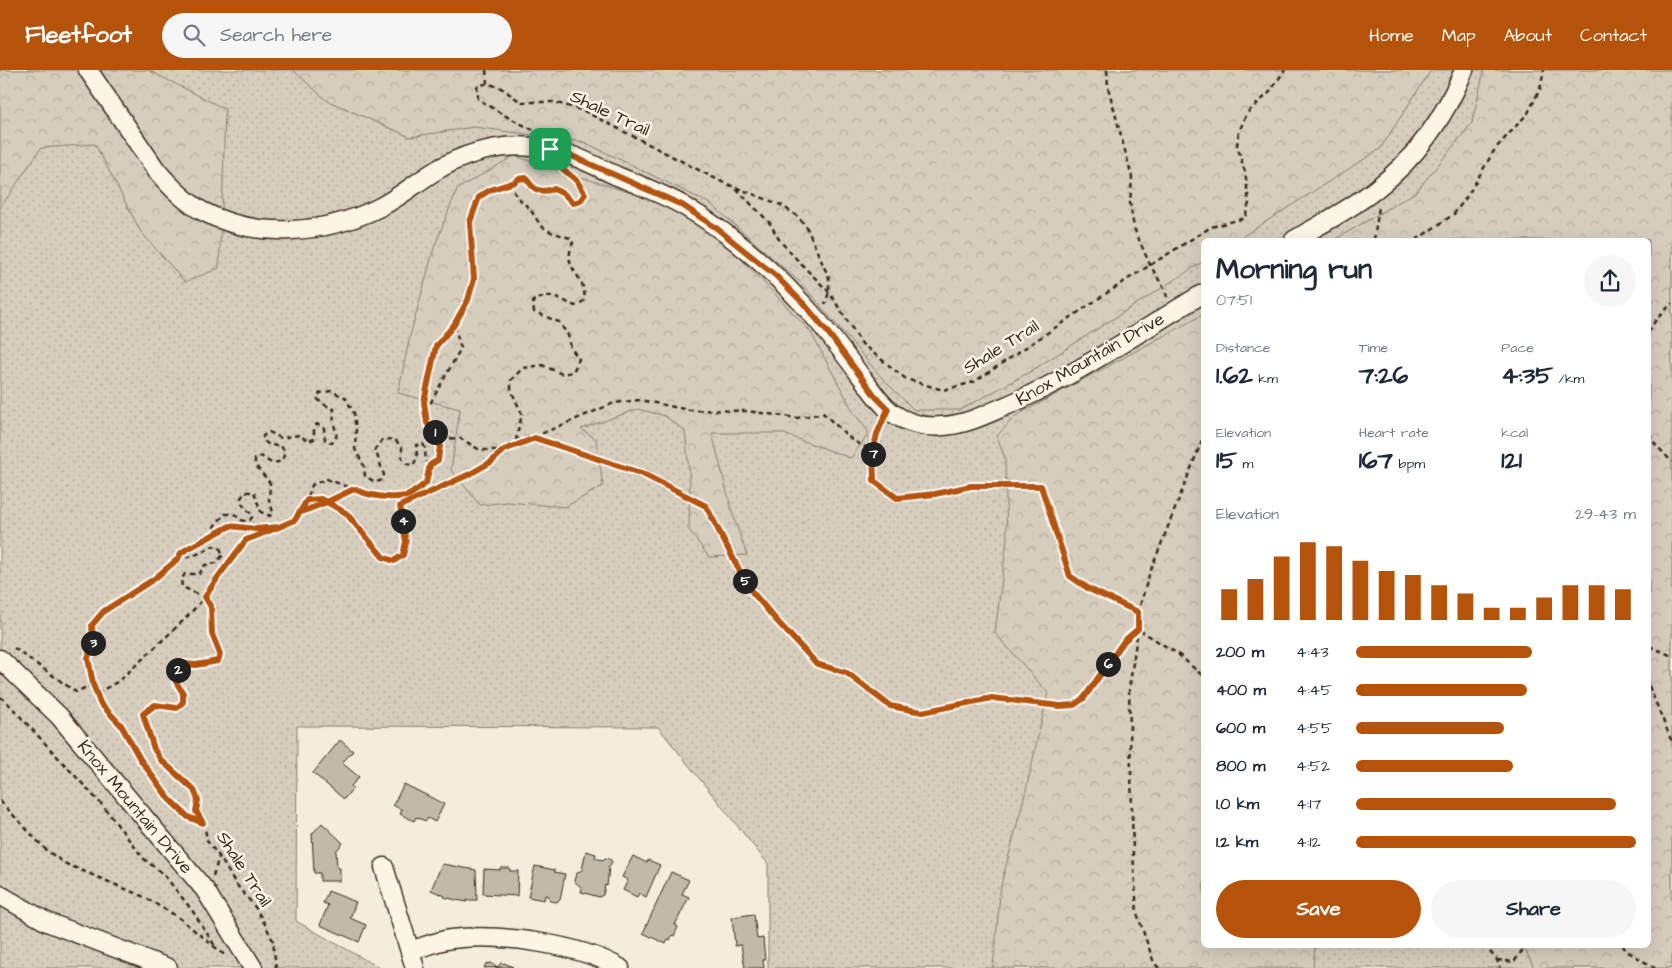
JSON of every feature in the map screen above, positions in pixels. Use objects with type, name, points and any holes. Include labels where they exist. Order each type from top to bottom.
[{"type":"street","name":"Knox Mountain Drive","points":[[88,70],[156,171],[170,186],[201,210],[219,219],[251,227],[283,230],[307,228],[356,218],[400,196],[439,168],[460,158],[482,151],[504,147],[528,146],[550,149],[572,156],[682,205],[746,251],[776,276],[818,321],[876,397],[902,419],[913,423],[935,427],[957,424],[988,414],[1047,387],[1201,295]]},
{"type":"street","points":[[1297,238],[1349,208],[1382,185],[1398,171],[1437,125],[1452,99],[1464,70]]},
{"type":"street","name":"Knox Mountain Drive","points":[[3,651],[205,890],[253,968]]},
{"type":"street","points":[[384,867],[412,960],[450,940],[498,938],[566,948],[620,968]]},
{"type":"street","points":[[0,895],[47,922],[168,968]]},
{"type":"path","points":[[97,693],[119,681],[185,619],[205,597],[226,565],[246,540],[295,520],[307,500],[312,485],[326,479],[361,492],[388,497],[407,496],[426,483],[430,465],[438,460],[441,439],[427,423],[424,402],[436,346],[454,325],[468,300],[474,279],[470,222],[476,202],[479,197],[490,190],[515,182],[518,179],[526,178],[532,188],[545,192],[554,189],[564,194],[573,203],[580,201],[585,194],[577,181],[563,169],[546,142],[535,131],[478,99],[478,88],[487,83],[486,70]]},
{"type":"path","points":[[1107,70],[1108,87],[1132,177],[1130,203],[1134,228],[1150,266],[1165,290],[1172,312]]},
{"type":"path","name":"Shale Trail","points":[[734,187],[770,222],[780,241],[802,266],[830,292],[862,344],[906,379],[942,390],[974,382],[1212,227],[1245,218],[1249,203],[1245,172],[1237,145],[1239,132],[1247,113],[1269,93],[1285,70]]},
{"type":"path","points":[[1419,238],[1454,214],[1468,195],[1494,149],[1528,113],[1540,89],[1544,70]]},
{"type":"path","name":"Shale Trail","points":[[487,83],[501,88],[521,102],[554,102],[584,110],[722,182],[781,205],[797,216],[806,226],[828,278],[830,292]]},
{"type":"path","points":[[515,182],[513,190],[517,197],[530,209],[541,226],[551,232],[570,238],[573,243],[568,253],[569,263],[580,279],[585,292],[584,301],[575,306],[564,302],[555,295],[542,296],[533,301],[534,312],[559,322],[568,335],[571,348],[578,359],[573,372],[562,374],[542,365],[523,368],[511,380],[510,390],[522,414],[516,440]]},
{"type":"path","points":[[1374,238],[1382,185]]},
{"type":"path","points":[[818,321],[830,292]]},
{"type":"path","points":[[1651,328],[1655,320],[1672,302]]},
{"type":"path","points":[[426,412],[461,348],[454,325]]},
{"type":"path","points":[[210,537],[215,525],[225,514],[234,514],[242,521],[250,520],[253,516],[242,504],[241,498],[245,492],[254,492],[261,512],[270,516],[273,512],[269,500],[270,482],[255,465],[255,459],[261,456],[271,463],[278,463],[283,459],[285,452],[281,446],[269,445],[263,440],[263,436],[269,432],[281,438],[299,434],[308,441],[314,439],[314,427],[317,424],[324,428],[325,440],[332,444],[336,439],[337,431],[334,423],[334,409],[321,403],[317,398],[320,393],[331,391],[345,397],[354,413],[355,449],[364,466],[366,476],[375,482],[380,481],[384,475],[375,449],[382,440],[394,439],[402,447],[402,458],[408,464],[414,465],[417,455],[416,445],[422,444],[426,450],[426,462],[430,465]]},
{"type":"path","points":[[441,439],[460,438],[480,450],[504,450],[614,403],[640,400],[689,410],[747,411],[798,418],[824,413],[852,440],[873,451]]},
{"type":"path","points":[[888,409],[877,434],[873,451],[874,481],[897,498],[935,494],[971,486],[1041,486],[1070,576],[1089,589],[1138,612]]},
{"type":"path","points":[[307,500],[321,499],[346,513],[383,557],[394,561],[403,555],[406,542],[400,506],[470,474],[491,462],[516,440],[530,436],[643,474],[706,506],[748,587],[817,664],[847,673],[890,706],[922,712],[992,698],[1060,706],[1074,705],[1084,698],[1124,641],[1138,629]]},
{"type":"path","points":[[1651,437],[1672,462]]},
{"type":"path","points":[[1159,968],[1154,963],[1137,912],[1133,853],[1129,690],[1138,629],[1138,612],[1149,575],[1201,443]]},
{"type":"path","points":[[299,513],[354,489]]},
{"type":"path","points":[[203,823],[188,817],[169,799],[140,759],[121,725],[100,703],[93,684],[88,658],[93,643],[92,625],[104,611],[154,579],[178,559],[181,553],[230,526],[256,529],[279,527]]},
{"type":"path","points":[[178,559],[203,553],[213,546],[220,548],[223,555],[216,563],[205,566],[199,574],[185,574],[181,580],[182,587],[205,597]]},
{"type":"path","name":"Shale Trail","points":[[205,597],[211,607],[212,634],[220,654],[218,661],[196,665],[185,664],[177,670],[176,682],[183,693],[183,702],[177,708],[155,705],[143,714],[154,749],[161,760],[194,790],[198,800],[196,811],[205,827],[207,840],[265,924],[273,941],[276,968]]},
{"type":"path","points":[[1138,629],[1178,654],[1201,674]]},
{"type":"path","points":[[1651,647],[1672,656]]},
{"type":"path","points":[[3,651],[76,692],[93,684]]},
{"type":"path","points":[[1651,691],[1672,742]]},
{"type":"path","points":[[0,697],[12,707],[103,806],[144,859],[164,875],[192,910],[217,949]]},
{"type":"path","points":[[0,801],[45,850],[64,863],[142,896],[178,917],[229,958]]},
{"type":"path","points":[[1487,948],[1497,960],[1500,968]]},
{"type":"path","points":[[1497,960],[1514,962],[1524,948]]},
{"type":"path","points":[[1624,948],[1655,968]]},
{"type":"green space","points":[[0,70],[1672,70],[1672,968],[768,968],[768,864],[658,727],[297,726],[296,921],[380,968],[0,968]]},
{"type":"green space","points":[[0,70],[148,70],[225,109],[219,268],[185,282],[141,232],[95,144],[41,148],[0,208]]},
{"type":"green space","points":[[293,70],[1431,70],[1380,149],[1240,238],[1201,238],[1201,263],[1028,373],[960,410],[914,410],[882,378],[802,284],[711,204],[584,142],[474,127],[410,137],[326,100]]},
{"type":"green space","points":[[1484,70],[1672,70],[1672,968],[1534,968],[1524,948],[1651,948],[1651,238],[1337,238],[1416,192],[1472,123]]},
{"type":"green space","points":[[514,156],[660,202],[724,241],[810,331],[853,411],[869,433],[851,458],[781,433],[712,433],[732,512],[747,555],[709,557],[689,530],[690,481],[685,431],[665,416],[638,409],[581,429],[596,439],[603,486],[565,507],[508,502],[480,505],[451,470],[460,409],[398,393],[410,336],[434,248],[457,189]]},
{"type":"green space","points":[[1201,316],[1201,948],[1315,948],[1313,968],[993,968],[1001,885],[1026,790],[1048,693],[995,633],[1007,539],[1005,459],[997,436],[1014,417]]},
{"type":"building","points":[[340,740],[353,751],[342,763],[359,777],[351,786],[353,788],[344,799],[313,773]]},
{"type":"building","points":[[404,784],[444,804],[435,822],[428,818],[426,821],[416,817],[414,821],[400,814],[402,810],[393,805]]},
{"type":"building","points":[[322,823],[343,843],[336,851],[337,868],[340,868],[340,881],[320,881],[320,873],[314,873],[312,834]]},
{"type":"building","points":[[586,851],[596,854],[595,858],[610,859],[612,862],[609,867],[607,886],[605,885],[603,895],[599,897],[581,892],[582,888],[574,881],[576,874],[582,870]]},
{"type":"building","points":[[633,856],[647,863],[648,860],[660,865],[646,897],[639,893],[637,897],[623,890],[628,880],[622,877]]},
{"type":"building","points":[[442,864],[476,870],[477,900],[467,900],[467,902],[456,900],[444,897],[431,890]]},
{"type":"building","points":[[535,866],[565,874],[560,900],[556,902],[550,901],[548,895],[545,895],[544,900],[528,897]]},
{"type":"building","points":[[500,868],[510,868],[510,871],[518,871],[517,896],[483,894],[484,869],[500,870]]},
{"type":"building","points":[[671,872],[689,880],[682,894],[689,897],[675,925],[678,927],[674,936],[672,935],[670,940],[668,939],[666,944],[643,933]]},
{"type":"building","points":[[328,891],[356,902],[350,918],[366,925],[359,942],[320,925],[328,905],[323,903]]},
{"type":"building","points":[[754,914],[757,939],[763,938],[764,968],[745,968],[741,945],[735,946],[732,917]]},
{"type":"building","points":[[491,963],[498,967],[501,963],[504,963],[513,967],[484,968],[486,964]]},
{"type":"route","points":[[550,149],[563,169],[577,181],[585,194],[580,201],[573,203],[564,194],[554,189],[545,192],[532,188],[526,178],[518,179],[515,182],[490,190],[479,197],[474,207],[470,222],[474,279],[468,300],[454,325],[436,346],[424,402],[427,423],[441,439],[438,460],[430,465],[426,483],[407,496],[388,497],[354,489],[327,502],[299,513],[295,520],[279,527],[246,540],[230,559],[205,597],[211,607],[212,634],[220,654],[218,661],[196,665],[185,664],[177,670],[176,682],[183,693],[183,702],[177,708],[155,705],[143,714],[154,749],[161,760],[194,790],[198,800],[196,811],[203,823],[188,817],[169,799],[151,776],[121,725],[100,703],[93,684],[88,658],[93,643],[92,625],[104,611],[154,579],[187,549],[230,526],[256,529],[279,527],[295,520],[307,500],[321,499],[327,502],[346,513],[383,557],[394,561],[403,555],[406,542],[400,506],[470,474],[491,462],[504,450],[535,438],[643,474],[706,506],[748,587],[776,620],[817,664],[847,673],[890,706],[922,712],[992,698],[1060,706],[1074,705],[1084,698],[1124,641],[1138,629],[1138,612],[1089,589],[1070,576],[1041,486],[971,486],[935,494],[897,498],[874,481],[873,451],[877,434],[888,409],[876,397],[804,304],[776,276],[746,251],[682,205],[572,156],[550,149]]}]
